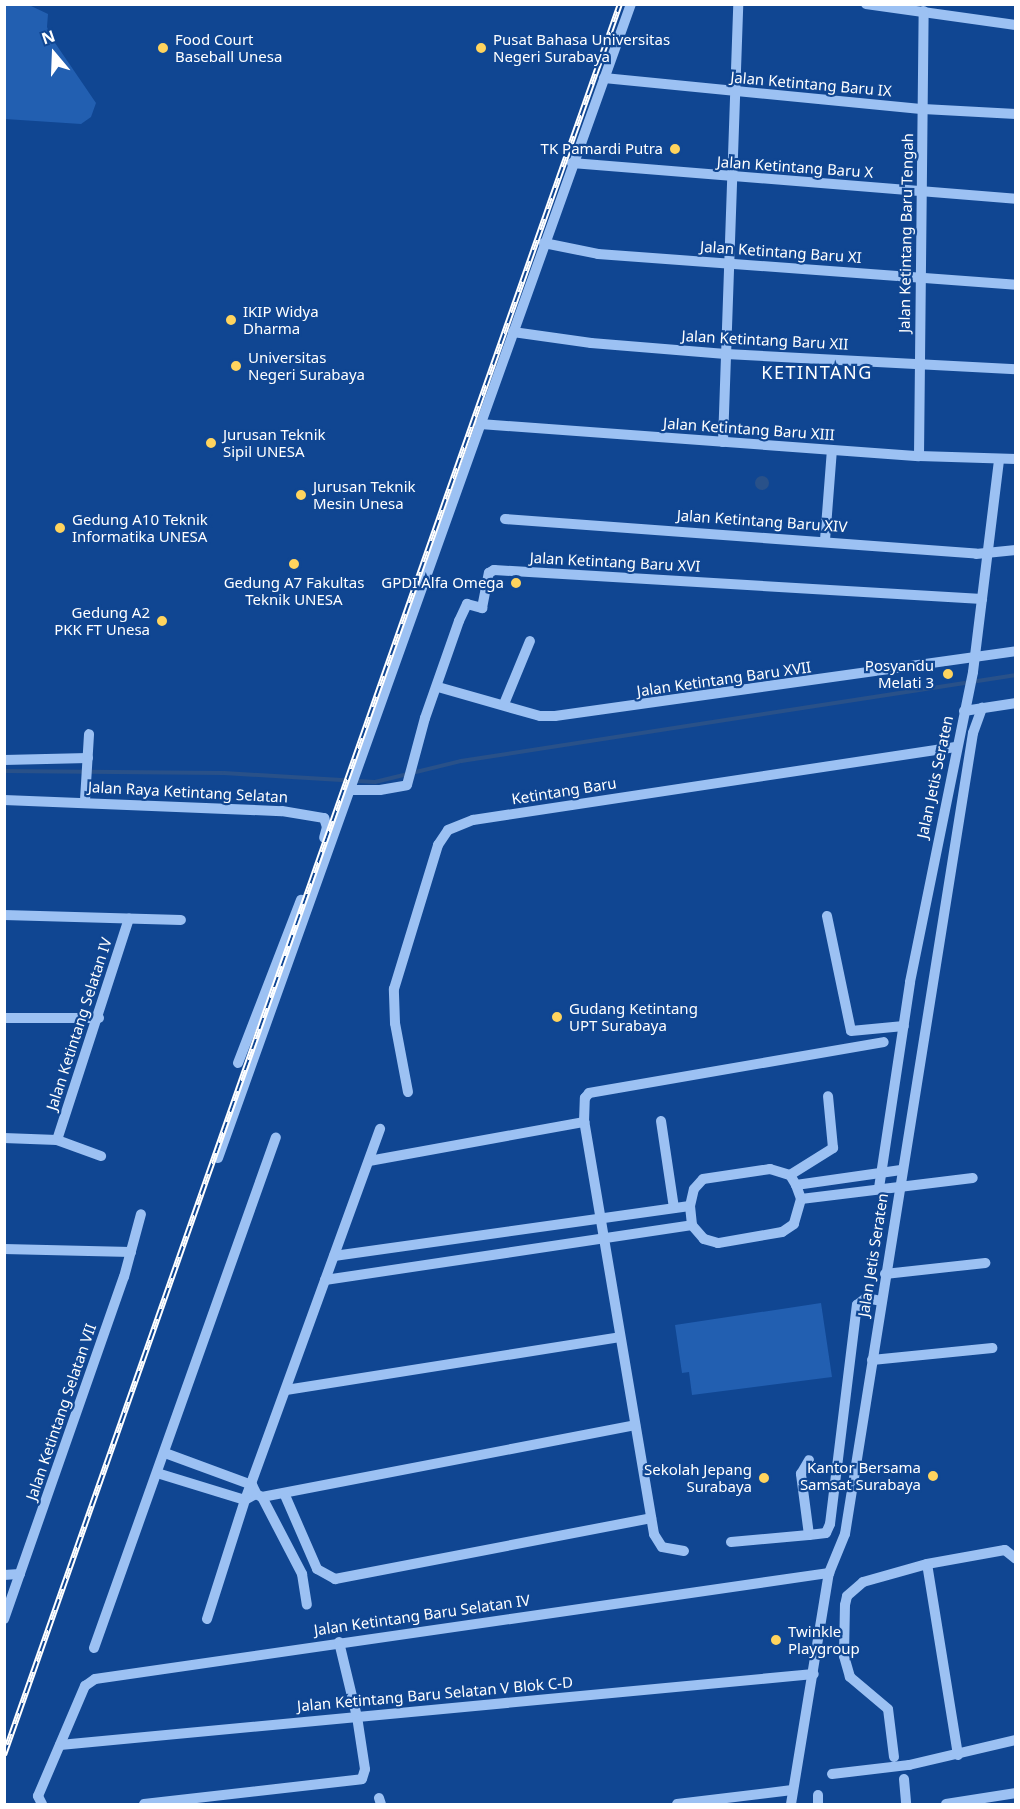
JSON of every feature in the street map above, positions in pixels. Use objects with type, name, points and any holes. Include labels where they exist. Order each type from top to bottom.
[{"type":"street","points":[[218,1158],[349,786],[631,4]]},
{"type":"street","points":[[723,442],[738,4]]},
{"type":"street","points":[[866,4],[924,10],[1016,25]]},
{"type":"street","name":"Jalan Ketintang Baru Tengah","points":[[919,456],[924,10]]},
{"type":"street","name":"Jalan Ketintang Baru IX","points":[[604,78],[923,110],[1016,114]]},
{"type":"street","name":"Jalan Ketintang Baru X","points":[[572,163],[1016,199]]},
{"type":"street","name":"Jalan Ketintang Baru XI","points":[[544,243],[598,254],[1016,285]]},
{"type":"street","name":"Jalan Ketintang Baru XII","points":[[513,332],[591,344],[726,354],[1016,369]]},
{"type":"street","name":"Jalan Ketintang Baru XIII","points":[[480,424],[919,456],[1016,459]]},
{"type":"street","points":[[825,540],[832,450]]},
{"type":"street","name":"Jalan Jetis Seraten","points":[[879,1188],[904,1026],[956,747],[973,672],[999,460]]},
{"type":"street","name":"Jalan Ketintang Baru XIV","points":[[505,519],[825,540],[988,554],[1016,550]]},
{"type":"street","name":"Jalan Ketintang Baru XVI","points":[[349,786],[380,790],[407,785],[425,718],[467,604],[482,608],[489,573],[494,570],[982,599]]},
{"type":"street","points":[[504,704],[530,641]]},
{"type":"street","name":"Jalan Ketintang Baru XVII","points":[[438,687],[540,716],[555,716],[1016,651]]},
{"type":"street","points":[[965,706],[982,708],[1016,703]]},
{"type":"street","name":"Jalan Jetis Seraten","points":[[791,1804],[829,1573],[845,1534],[901,1170],[973,733],[982,708]]},
{"type":"street","points":[[85,794],[89,734]]},
{"type":"street","name":"Ketintang Baru","points":[[408,1092],[395,1023],[394,988],[438,845],[448,830],[473,820],[956,747]]},
{"type":"street","points":[[4,760],[88,758]]},
{"type":"street","name":"Jalan Raya Ketintang Selatan","points":[[4,800],[85,794],[282,811],[326,820],[327,827],[290,932],[238,1063]]},
{"type":"street","points":[[4,915],[181,920]]},
{"type":"street","points":[[827,916],[851,1031],[904,1026]]},
{"type":"street","name":"Jalan Ketintang Selatan IV","points":[[57,1140],[99,1018],[129,918]]},
{"type":"street","points":[[4,1018],[99,1018]]},
{"type":"street","points":[[684,1551],[657,1543],[651,1518],[583,1105],[589,1093],[884,1042]]},
{"type":"street","points":[[789,1175],[833,1148],[828,1096]]},
{"type":"street","points":[[661,1121],[674,1208]]},
{"type":"street","points":[[369,1161],[584,1122]]},
{"type":"street","points":[[207,1619],[245,1500],[257,1492],[286,1390],[380,1129]]},
{"type":"street","points":[[94,1648],[276,1137]]},
{"type":"street","points":[[4,1138],[57,1140],[101,1156]]},
{"type":"street","points":[[770,1168],[789,1175],[801,1199],[794,1224],[782,1232],[718,1243],[704,1239],[692,1225],[690,1206],[694,1189],[703,1179],[716,1175],[770,1168]]},
{"type":"street","points":[[796,1185],[901,1170]]},
{"type":"street","points":[[801,1199],[973,1178]]},
{"type":"street","points":[[334,1256],[690,1206]]},
{"type":"street","name":"Jalan Ketintang Selatan VII","points":[[4,1619],[131,1252],[141,1214]]},
{"type":"street","points":[[325,1280],[692,1225]]},
{"type":"street","points":[[4,1249],[131,1252]]},
{"type":"street","points":[[885,1274],[985,1263]]},
{"type":"street","points":[[731,1542],[826,1533],[830,1524],[857,1305],[866,1298],[881,1301]]},
{"type":"street","points":[[286,1390],[620,1337]]},
{"type":"street","points":[[872,1360],[992,1348]]},
{"type":"street","points":[[165,1452],[257,1492],[284,1492],[635,1425]]},
{"type":"street","points":[[808,1460],[801,1474],[809,1535]]},
{"type":"street","points":[[157,1473],[245,1500]]},
{"type":"street","points":[[257,1492],[302,1574],[307,1605]]},
{"type":"street","points":[[284,1492],[317,1569],[324,1576],[335,1579],[651,1518]]},
{"type":"street","points":[[894,1757],[888,1709],[850,1677],[844,1656],[845,1605],[848,1596],[863,1582],[927,1564],[1005,1551],[1016,1559]]},
{"type":"street","points":[[927,1564],[958,1755]]},
{"type":"street","name":"Jalan Ketintang Baru Selatan IV","points":[[42,1804],[38,1796],[85,1686],[94,1679],[829,1573]]},
{"type":"street","points":[[4,1575],[20,1574]]},
{"type":"street","points":[[144,1804],[362,1779],[365,1769],[357,1717],[339,1642]]},
{"type":"street","name":"Jalan Ketintang Baru Selatan V Blok C-D","points":[[60,1745],[814,1674]]},
{"type":"street","points":[[832,1774],[958,1755],[1016,1740]]},
{"type":"street","points":[[904,1779],[906,1804]]},
{"type":"street","points":[[677,1804],[792,1790]]},
{"type":"street","points":[[946,1804],[1016,1793]]},
{"type":"shaded area","points":[[4,5],[29,5],[48,14],[47,27],[51,37],[96,103],[91,117],[81,124],[5,119]]},
{"type":"shaded area","points":[[759,476],[765,476],[769,483],[765,490],[759,490],[755,486],[755,480]]},
{"type":"shaded area","points":[[821,1303],[832,1377],[692,1395],[689,1372],[682,1373],[675,1325]]},
{"type":"waterway","points":[[4,771],[224,773],[375,782],[461,761],[1016,675]]},
{"type":"railway","points":[[4,1755],[620,4]]},
{"type":"place","name":"Food Court Baseball Unesa","points":[[163,48]]},
{"type":"place","name":"Pusat Bahasa Universitas Negeri Surabaya","points":[[481,48]]},
{"type":"place","name":"TK Pamardi Putra","points":[[675,149]]},
{"type":"place","name":"IKIP Widya Dharma","points":[[231,320]]},
{"type":"place","name":"Universitas Negeri Surabaya","points":[[236,366]]},
{"type":"place","name":"Jurusan Teknik Sipil UNESA","points":[[211,443]]},
{"type":"place","name":"Jurusan Teknik Mesin Unesa","points":[[301,495]]},
{"type":"place","name":"Gedung A10 Teknik Informatika UNESA","points":[[60,528]]},
{"type":"place","name":"Gedung A7 Fakultas Teknik UNESA","points":[[294,564]]},
{"type":"place","name":"GPDI Alfa Omega","points":[[516,583]]},
{"type":"place","name":"Gedung A2 PKK FT Unesa","points":[[162,621]]},
{"type":"place","name":"Posyandu Melati 3","points":[[948,674]]},
{"type":"place","name":"Gudang Ketintang UPT Surabaya","points":[[557,1017]]},
{"type":"place","name":"Kantor Bersama Samsat Surabaya","points":[[933,1476]]},
{"type":"place","name":"Sekolah Jepang Surabaya","points":[[764,1478]]},
{"type":"place","name":"Twinkle Playgroup","points":[[776,1640]]},
{"type":"district","name":"KETINTANG","points":[[817,372]]}]
